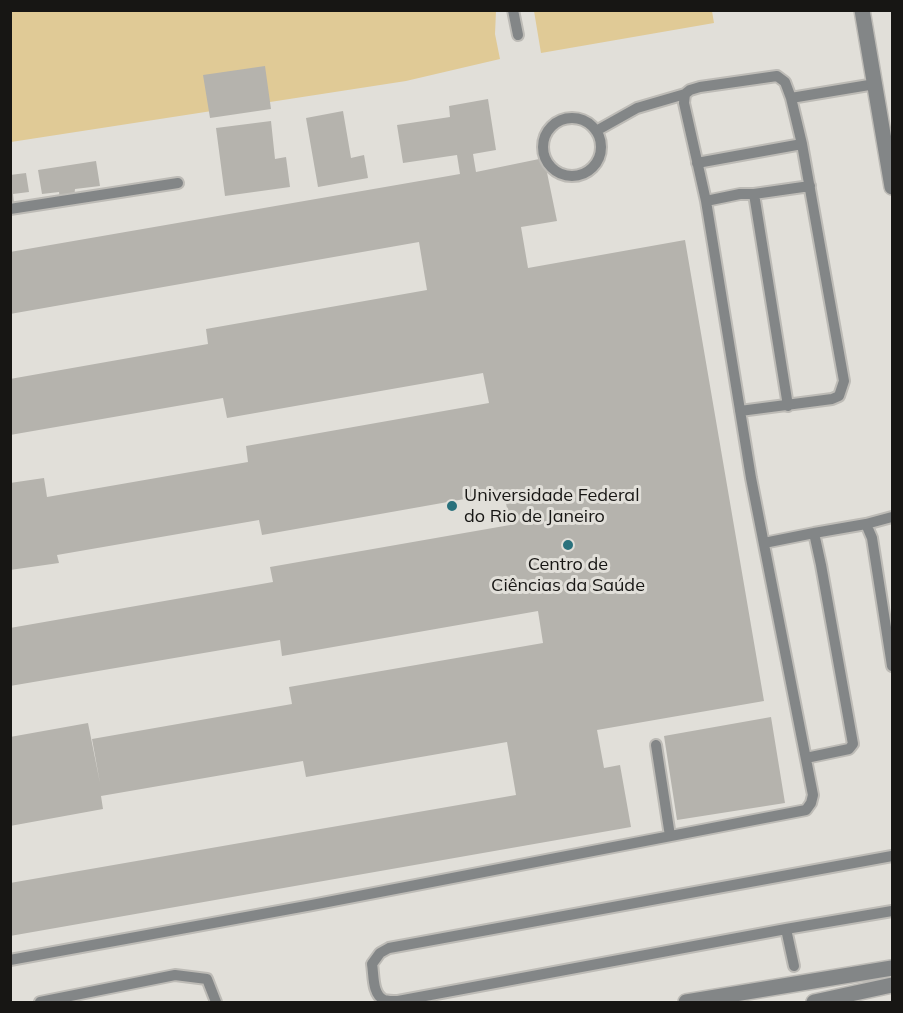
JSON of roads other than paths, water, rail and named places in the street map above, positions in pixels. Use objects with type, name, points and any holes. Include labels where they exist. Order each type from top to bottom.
[{"type":"street","points":[[862,10],[892,187]]},
{"type":"street","points":[[686,1002],[892,968]]},
{"type":"street","points":[[814,1002],[892,985]]},
{"type":"lane","points":[[513,10],[518,35]]},
{"type":"lane","points":[[596,131],[637,108],[685,94],[700,87],[777,76],[785,82],[802,144],[844,381],[839,396],[832,399],[740,411]]},
{"type":"lane","points":[[791,98],[875,84]]},
{"type":"lane","points":[[10,960],[312,905],[806,810],[813,795],[751,478],[706,201],[684,103],[685,94]]},
{"type":"lane","points":[[581,119],[589,123],[596,131],[600,138],[600,156],[590,170],[582,175],[573,176],[556,172],[550,167],[546,160],[543,143],[546,133],[553,125],[561,120],[581,119]]},
{"type":"lane","points":[[697,163],[802,144]]},
{"type":"lane","points":[[10,209],[178,183]]},
{"type":"lane","points":[[706,201],[810,186]]},
{"type":"lane","points":[[754,194],[788,406]]},
{"type":"lane","points":[[764,543],[892,517]]},
{"type":"lane","points":[[866,524],[872,538],[892,666]]},
{"type":"lane","points":[[806,758],[849,749],[853,744],[814,533]]},
{"type":"lane","points":[[656,745],[670,836]]},
{"type":"lane","points":[[892,856],[389,948],[380,953],[372,964],[375,988],[379,996],[385,1000],[398,1001],[892,911]]},
{"type":"lane","points":[[786,929],[794,966]]},
{"type":"lane","points":[[40,1002],[175,975],[207,979],[216,1002]]},
{"type":"place","name":"Universidade Federal do Rio de Janeiro","points":[[452,506]]},
{"type":"place","name":"Centro de Ciências da Saúde","points":[[568,545]]}]
